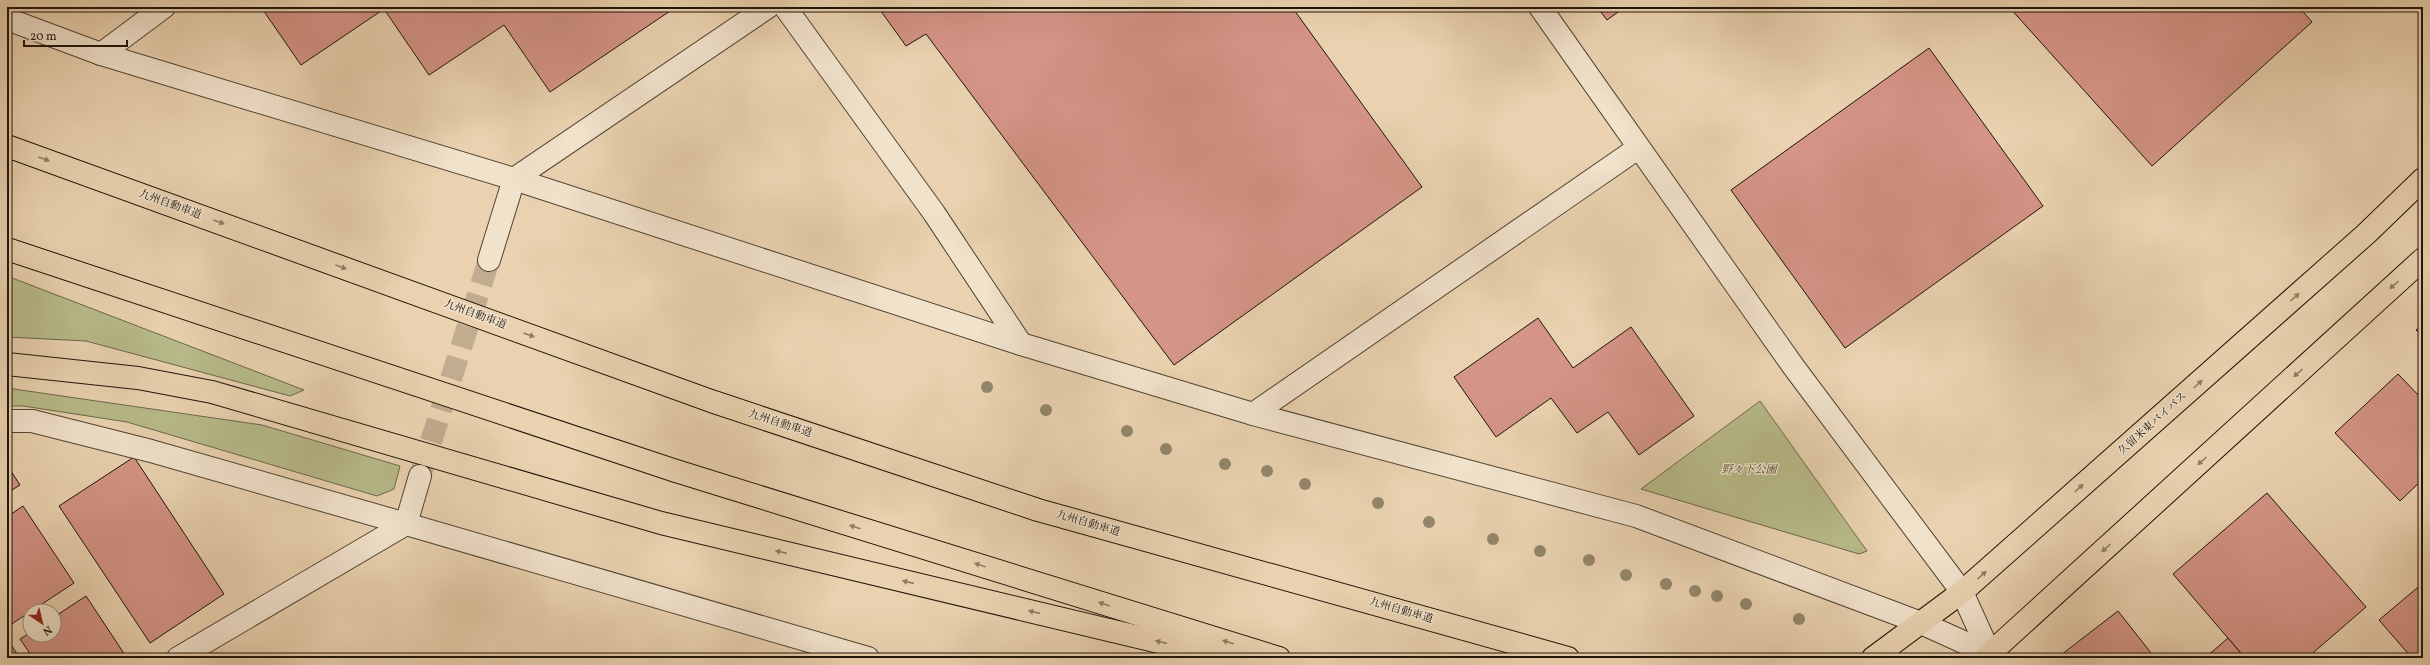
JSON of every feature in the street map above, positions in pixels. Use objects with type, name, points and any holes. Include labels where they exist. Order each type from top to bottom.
[{"type":"highway","name":"九州自動車道","points":[[7,146],[711,401],[1030,508],[1568,658]]},
{"type":"highway","name":"久留米東バイパス","points":[[1873,658],[1962,592],[2366,234],[2423,179]]},
{"type":"highway","points":[[7,249],[676,472],[1279,658]]},
{"type":"highway","points":[[1990,657],[2423,259]]},
{"type":"highway","points":[[7,364],[138,378],[212,392],[661,524],[1226,658]]},
{"type":"street","points":[[101,54],[164,7]]},
{"type":"street","points":[[489,260],[514,179],[768,7]]},
{"type":"street","points":[[785,7],[934,213],[1021,344]]},
{"type":"street","points":[[1540,7],[1793,366],[1962,592],[1990,657]]},
{"type":"street","points":[[7,19],[101,54],[514,179],[1021,344],[1253,414],[1636,516],[1921,623],[1990,657]]},
{"type":"street","points":[[1253,414],[1638,148]]},
{"type":"street","points":[[7,421],[32,421],[151,451],[868,658]]},
{"type":"street","points":[[178,658],[406,524],[420,476]]},
{"type":"green space","points":[[7,276],[304,390],[290,396],[86,341],[7,337]]},
{"type":"green space","points":[[7,388],[262,425],[400,466],[394,489],[377,496],[127,422],[23,406],[7,406]]},
{"type":"green space","name":"野々下公園","points":[[1760,401],[1867,551],[1859,554],[1641,489]]},
{"type":"building","points":[[261,7],[676,7],[550,92],[504,25],[429,75],[384,9],[301,65]]},
{"type":"building","points":[[878,7],[1292,7],[1422,187],[1174,365],[926,34],[906,46]]},
{"type":"building","points":[[1597,7],[1625,7],[1607,20]]},
{"type":"building","points":[[2009,7],[2299,7],[2312,22],[2152,166]]},
{"type":"building","points":[[1929,48],[2043,206],[1845,348],[1731,190]]},
{"type":"building","points":[[1538,318],[1573,368],[1631,327],[1694,416],[1639,455],[1608,412],[1577,433],[1551,398],[1496,437],[1454,377]]},
{"type":"building","points":[[2423,325],[2423,337],[2416,330]]},
{"type":"building","points":[[2398,374],[2423,400],[2423,479],[2400,501],[2335,433]]},
{"type":"building","points":[[134,457],[224,594],[150,643],[59,506]]},
{"type":"building","points":[[7,465],[20,485],[7,493]]},
{"type":"building","points":[[2267,493],[2366,607],[2307,658],[2245,658],[2173,574]]},
{"type":"building","points":[[23,506],[74,583],[44,603],[22,603],[22,617],[7,627],[7,517]]},
{"type":"building","points":[[2423,583],[2423,658],[2412,658],[2379,620]]},
{"type":"building","points":[[86,596],[127,658],[33,658],[23,643],[62,643],[62,612]]},
{"type":"building","points":[[2118,611],[2155,658],[2057,658]]},
{"type":"building","points":[[2228,638],[2245,658],[2205,658]]},
{"type":"building","points":[[7,639],[20,658],[7,658]]},
{"type":"tunnel","points":[[421,473],[489,260]]}]
